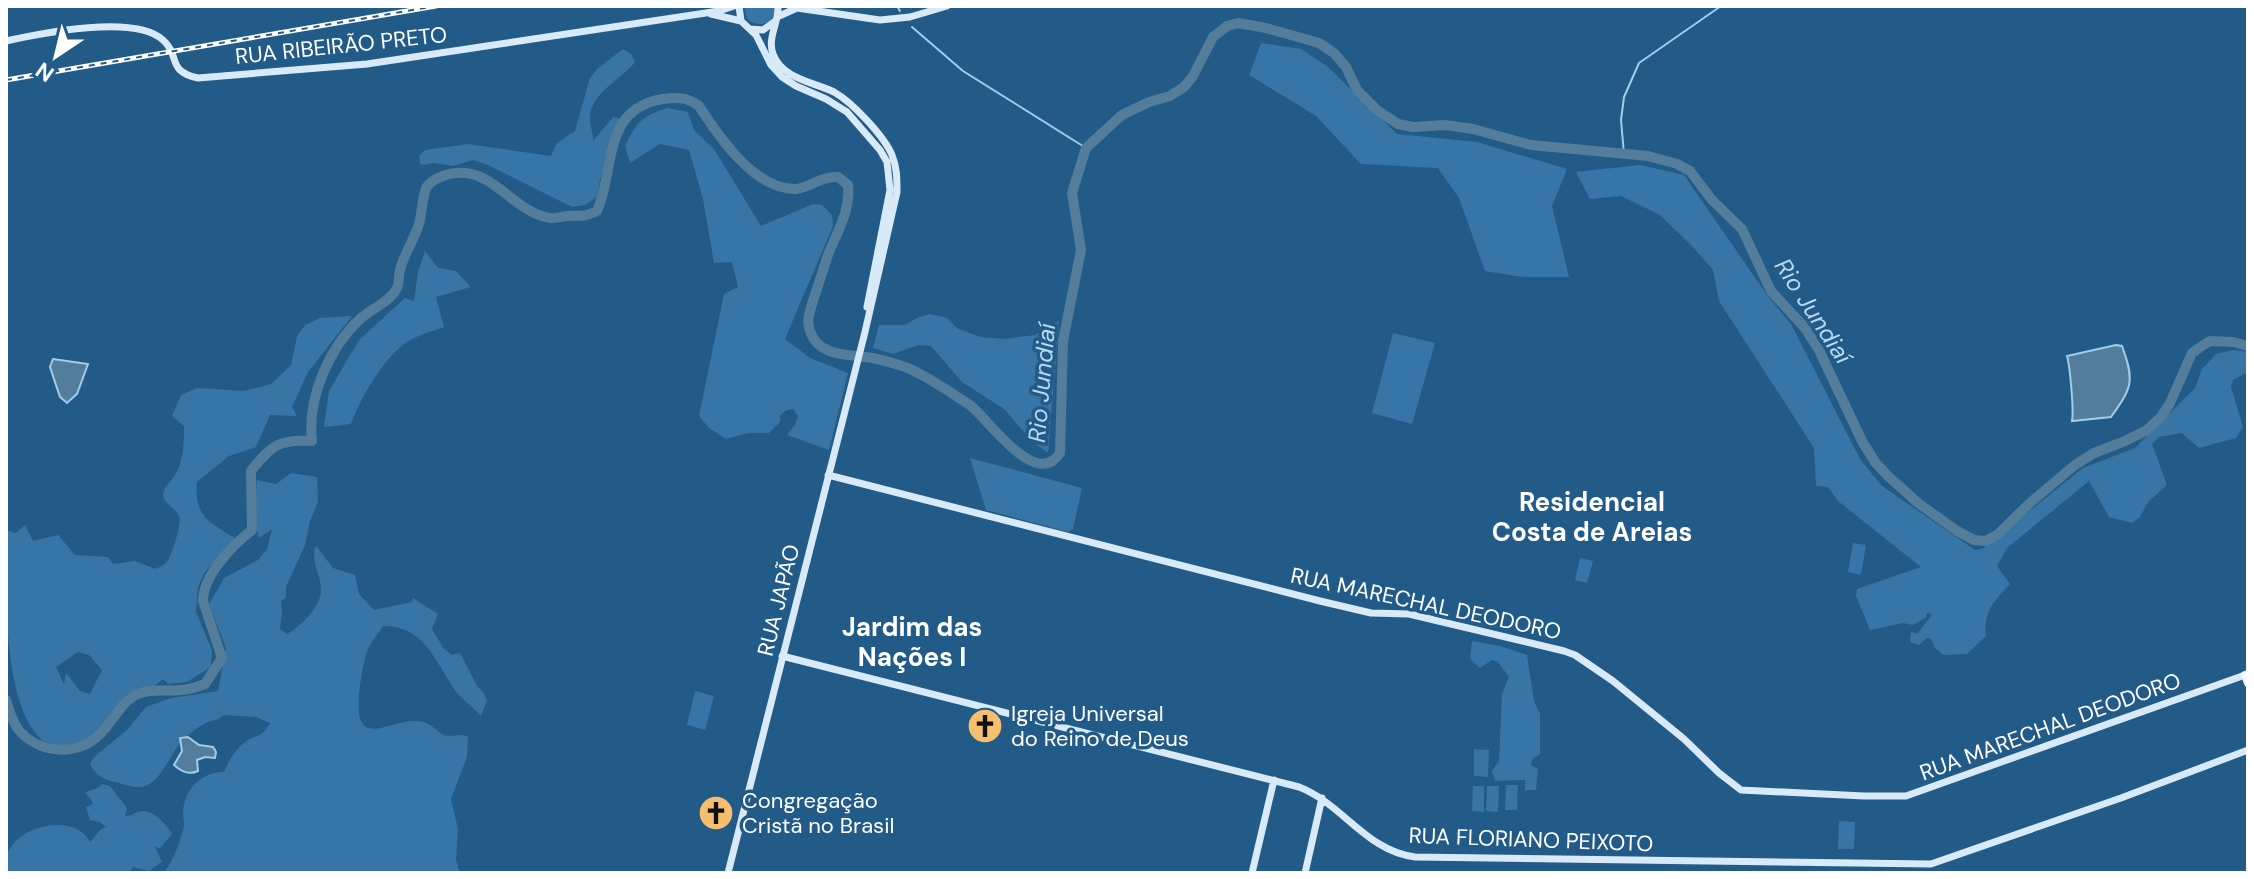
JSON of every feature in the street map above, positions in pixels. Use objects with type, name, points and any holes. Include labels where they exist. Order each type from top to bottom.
[{"type":"street","name":"RUA RIBEIRÃO PRETO","points":[[6,41],[112,26],[139,28],[154,33],[168,45],[182,73],[198,78],[380,62],[736,6],[741,21]]},
{"type":"street","points":[[776,18],[778,6]]},
{"type":"street","points":[[750,29],[767,29],[776,18],[794,7],[880,20],[910,17],[947,6]]},
{"type":"street","name":"RUA RIBEIRÃO PRETO","points":[[703,12],[741,21],[750,29]]},
{"type":"street","name":"RUA JAPÃO","points":[[728,873],[863,339],[895,201],[897,172],[886,143],[840,95],[800,79],[777,62],[771,45],[776,18]]},
{"type":"street","name":"RUA JAPÃO","points":[[750,29],[771,65],[782,77],[847,112],[887,162],[890,190],[864,318],[863,339]]},
{"type":"street","name":"RUA MARECHAL DEODORO","points":[[828,475],[1320,601],[1371,613],[1409,614],[1564,651],[1613,681],[1741,790],[1906,796],[2247,678]]},
{"type":"street","name":"RUA FLORIANO PEIXOTO","points":[[782,656],[1299,787],[1322,798],[1373,840],[1394,853],[1415,857],[1931,864],[2248,750]]},
{"type":"street","points":[[1252,873],[1274,780]]},
{"type":"street","points":[[1305,873],[1322,798]]},
{"type":"shaded area","points":[[744,6],[775,6],[775,12],[770,21],[757,24],[747,19]]},
{"type":"shaded area","points":[[1261,43],[1301,49],[1328,67],[1397,134],[1477,142],[1567,169],[1552,206],[1569,277],[1522,277],[1485,271],[1459,198],[1438,168],[1361,164],[1316,116],[1249,75]]},
{"type":"shaded area","points":[[623,49],[631,54],[635,62],[602,93],[592,107],[593,141],[613,117],[621,121],[597,197],[585,205],[572,207],[473,160],[453,166],[420,164],[419,156],[425,150],[468,144],[551,156],[557,143],[575,131],[590,78]]},
{"type":"shaded area","points":[[668,108],[688,112],[694,130],[714,149],[761,226],[813,204],[822,205],[832,215],[833,226],[785,339],[810,358],[848,373],[829,450],[787,435],[798,416],[793,409],[780,415],[780,422],[769,433],[748,433],[726,439],[709,428],[699,416],[724,294],[738,287],[732,262],[714,263],[703,199],[689,150],[660,144],[630,163],[625,146],[637,126],[646,117]]},
{"type":"shaded area","points":[[1640,165],[1684,175],[1767,295],[1791,324],[1860,459],[1882,486],[1975,550],[1982,549],[2083,468],[2135,448],[2195,388],[2202,369],[2216,354],[2233,350],[2248,352],[2248,372],[2233,380],[2231,387],[2243,427],[2236,438],[2199,448],[2182,433],[2159,437],[2152,444],[2167,485],[2148,502],[2140,517],[2132,523],[2109,517],[2089,481],[2007,548],[1997,566],[2010,584],[1991,607],[1986,620],[1986,636],[1967,654],[1943,655],[1927,638],[1919,645],[1910,642],[1911,632],[1917,634],[1932,615],[1929,613],[1913,625],[1903,623],[1870,630],[1856,596],[1857,589],[1921,567],[1838,501],[1828,487],[1816,486],[1814,448],[1719,301],[1713,270],[1660,215],[1621,196],[1590,199],[1576,172]]},
{"type":"shaded area","points":[[425,251],[438,268],[456,271],[471,287],[436,297],[444,327],[412,339],[395,352],[372,381],[351,424],[324,427],[329,391],[359,340],[405,298],[414,301]]},
{"type":"shaded area","points":[[930,314],[947,318],[957,328],[980,337],[1005,339],[1035,335],[1059,321],[1048,453],[1032,441],[1004,409],[962,382],[931,346],[918,345],[893,354],[873,348],[879,325],[905,325]]},
{"type":"shaded area","points":[[352,316],[308,372],[292,407],[297,416],[270,415],[256,447],[229,456],[197,482],[201,511],[211,523],[236,539],[205,572],[198,587],[196,612],[212,650],[211,667],[187,682],[168,684],[163,679],[150,690],[130,696],[103,730],[103,736],[91,743],[72,749],[52,746],[35,732],[23,710],[15,682],[7,616],[6,530],[16,533],[25,525],[33,541],[58,535],[75,555],[108,557],[113,564],[135,561],[155,569],[166,563],[179,525],[179,516],[165,501],[163,494],[182,457],[184,426],[172,416],[181,395],[197,388],[244,391],[271,384],[291,365],[297,336],[305,325],[320,318]],"holes":[[[78,652],[89,655],[102,670],[90,694],[80,691],[66,673],[64,684],[56,667]]]},
{"type":"shaded area","points":[[1393,333],[1435,343],[1412,424],[1372,413]]},
{"type":"shaded area","points":[[2122,346],[2129,368],[2129,384],[2123,399],[2111,417],[2072,421],[2067,356]]},
{"type":"shaded area","points":[[53,359],[88,364],[77,394],[67,403],[60,397],[50,367]]},
{"type":"shaded area","points":[[970,458],[1082,488],[1073,529],[1068,532],[986,510]]},
{"type":"shaded area","points":[[291,473],[317,477],[318,502],[305,545],[286,587],[286,598],[281,601],[280,629],[287,634],[292,631],[318,602],[321,583],[314,557],[316,546],[333,568],[355,575],[359,594],[374,610],[412,602],[413,598],[438,614],[432,629],[444,649],[452,655],[460,653],[477,686],[484,693],[487,701],[481,716],[458,694],[429,649],[410,633],[398,628],[383,626],[367,651],[359,695],[359,713],[363,724],[378,728],[412,721],[423,722],[444,735],[468,737],[467,757],[451,799],[458,829],[456,860],[460,873],[164,873],[181,838],[184,804],[190,789],[208,775],[224,772],[241,746],[264,732],[270,723],[256,717],[224,715],[200,726],[181,742],[160,775],[146,786],[133,787],[106,779],[98,775],[90,764],[94,757],[127,730],[146,707],[171,698],[218,691],[226,648],[209,604],[224,578],[258,560],[267,549],[272,529],[259,538],[254,516],[257,480],[276,484]]},
{"type":"shaded area","points":[[1853,543],[1866,545],[1861,575],[1848,572]]},
{"type":"shaded area","points":[[1580,558],[1593,561],[1587,583],[1575,580]]},
{"type":"shaded area","points":[[1472,641],[1527,655],[1534,701],[1540,714],[1540,754],[1532,759],[1531,765],[1538,769],[1536,790],[1525,790],[1525,780],[1495,781],[1492,771],[1499,761],[1502,694],[1509,677],[1498,662],[1492,660],[1480,668],[1470,659]]},
{"type":"shaded area","points":[[695,691],[714,696],[705,730],[687,725]]},
{"type":"shaded area","points":[[188,737],[199,745],[213,747],[216,752],[215,758],[197,760],[198,771],[192,773],[174,765],[182,751],[180,738]]},
{"type":"shaded area","points":[[1474,749],[1489,750],[1488,777],[1474,776]]},
{"type":"shaded area","points":[[102,784],[110,786],[127,808],[125,816],[149,812],[169,829],[172,834],[160,848],[155,847],[162,862],[149,871],[133,867],[129,873],[6,873],[6,856],[13,844],[34,830],[47,826],[72,827],[83,833],[90,842],[106,827],[90,820],[86,807],[93,804],[85,793]]},
{"type":"shaded area","points":[[1506,785],[1518,785],[1517,810],[1505,810]]},
{"type":"shaded area","points":[[1473,786],[1484,786],[1484,812],[1472,811]]},
{"type":"shaded area","points":[[1487,786],[1499,786],[1498,812],[1486,811]]},
{"type":"shaded area","points":[[1839,821],[1855,822],[1854,849],[1838,849]]},
{"type":"waterway","points":[[897,6],[900,11]]},
{"type":"waterway","points":[[1624,154],[1621,120],[1624,97],[1639,63],[1721,6]]},
{"type":"waterway","name":"Rio Jundiaí","points":[[6,700],[14,722],[26,737],[36,744],[58,750],[91,741],[138,694],[205,684],[222,658],[203,601],[204,591],[220,561],[252,530],[251,471],[276,446],[291,441],[312,441],[313,408],[322,375],[349,331],[397,288],[399,272],[419,224],[428,185],[449,174],[471,174],[483,178],[537,215],[552,218],[592,213],[597,211],[603,195],[620,128],[629,115],[643,105],[663,99],[682,98],[699,106],[740,160],[766,181],[796,189],[838,177],[848,185],[845,212],[809,316],[810,331],[820,346],[836,353],[888,362],[921,374],[969,404],[1013,449],[1038,463],[1050,462],[1060,453],[1063,341],[1081,250],[1072,193],[1086,148],[1122,115],[1170,96],[1184,87],[1213,37],[1227,26],[1238,23],[1319,43],[1334,53],[1346,67],[1357,90],[1377,110],[1398,124],[1413,127],[1445,125],[1473,129],[1531,145],[1648,156],[1690,171],[1712,200],[1742,229],[1771,291],[1805,328],[1819,350],[1875,462],[1918,503],[1974,540],[1986,541],[1998,534],[2075,465],[2094,453],[2147,430],[2170,403],[2192,353],[2210,341],[2248,346]]},
{"type":"waterway","points":[[912,27],[963,71],[1086,148]]},
{"type":"railway","points":[[6,80],[436,6]]},
{"type":"place","name":"Igreja Universal do Reino de Deus","points":[[985,726]]},
{"type":"place","name":"Congregação Cristã no Brasil","points":[[716,813]]},
{"type":"district","name":"Residencial Costa de Areias","points":[[1592,517]]},
{"type":"district","name":"Jardim das Nações I","points":[[912,642]]}]
